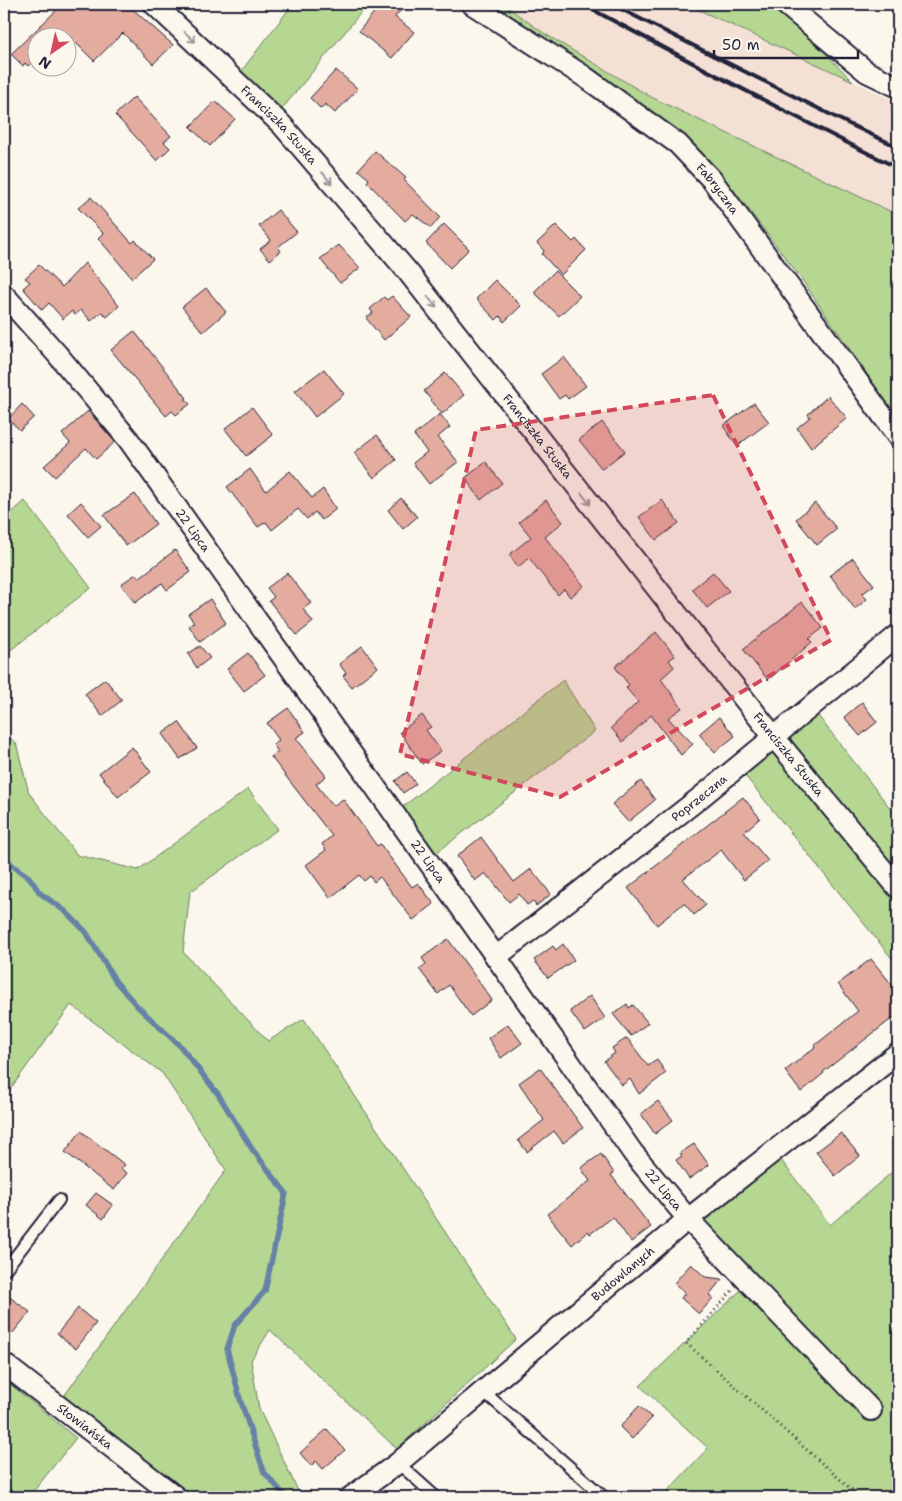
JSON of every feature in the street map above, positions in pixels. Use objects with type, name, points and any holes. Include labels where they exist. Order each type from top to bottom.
[{"type":"street","name":"Franciszka Stuska","points":[[154,4],[282,125],[408,272],[774,737],[898,888]]},
{"type":"street","name":"Fabryczna","points":[[472,4],[585,77],[678,144],[712,180],[898,438]]},
{"type":"street","points":[[785,4],[808,21],[867,72],[898,87]]},
{"type":"street","name":"22 Lipca","points":[[4,295],[57,354],[128,440],[633,1153],[688,1219],[871,1410]]},
{"type":"street","name":"Poprzeczna","points":[[496,957],[694,802],[898,635]]},
{"type":"street","name":"Budowlanych","points":[[351,1497],[398,1463],[688,1219],[898,1053]]},
{"type":"street","name":"Słowiańska","points":[[4,1364],[168,1495]]},
{"type":"lane","points":[[4,1271],[58,1200]]},
{"type":"lane","points":[[484,1391],[604,1497]]},
{"type":"lane","points":[[398,1463],[436,1497]]},
{"type":"path","points":[[744,1277],[686,1344],[860,1497]]},
{"type":"highlighted area","points":[[713,395],[831,640],[560,797],[400,754],[476,430]]},
{"type":"shaded area","points":[[503,4],[686,4],[898,102],[898,215],[651,97],[545,34]]},
{"type":"green space","points":[[293,4],[368,4],[282,109],[239,74]]},
{"type":"green space","points":[[492,4],[503,4],[545,34],[651,97],[898,215],[898,419],[797,273],[729,184],[687,137]]},
{"type":"green space","points":[[686,4],[775,4],[853,81]]},
{"type":"green space","points":[[25,501],[91,588],[4,655],[4,519]]},
{"type":"green space","points":[[563,680],[595,731],[435,854],[400,809]]},
{"type":"green space","points":[[815,712],[898,818],[898,966],[742,772]]},
{"type":"green space","points":[[4,733],[16,743],[29,793],[77,855],[138,870],[248,789],[278,829],[190,892],[183,952],[268,1041],[304,1019],[516,1339],[397,1449],[270,1330],[251,1360],[259,1409],[301,1497],[195,1497],[64,1396],[226,1170],[162,1073],[71,1005],[4,1098]]},
{"type":"green space","points":[[778,1156],[830,1225],[898,1167],[898,1497],[662,1497],[708,1448],[640,1386],[741,1290],[799,1345],[697,1219]]},
{"type":"green space","points":[[4,1379],[76,1438],[29,1497],[4,1497]]},
{"type":"building","points":[[63,4],[127,4],[173,45],[153,64],[123,33],[94,61],[78,45],[78,28],[38,28]]},
{"type":"building","points":[[381,4],[406,4],[395,17],[414,32],[392,58],[359,31]]},
{"type":"building","points":[[28,38],[28,66],[25,63],[23,66],[11,54]]},
{"type":"building","points":[[336,70],[358,89],[335,113],[325,104],[321,109],[310,98]]},
{"type":"building","points":[[134,97],[171,136],[164,142],[170,148],[157,161],[115,115]]},
{"type":"building","points":[[215,101],[235,119],[210,146],[190,127]]},
{"type":"building","points":[[375,151],[406,178],[404,180],[440,217],[431,228],[413,214],[405,221],[367,182],[369,179],[358,170]]},
{"type":"building","points":[[91,197],[132,243],[135,240],[153,259],[132,278],[98,238],[103,233],[78,208]]},
{"type":"building","points":[[278,210],[297,232],[278,247],[281,251],[270,260],[260,249],[271,240],[259,226]]},
{"type":"building","points":[[444,224],[469,249],[450,268],[426,243]]},
{"type":"building","points":[[556,225],[573,242],[576,239],[586,250],[561,275],[542,254],[544,251],[537,243]]},
{"type":"building","points":[[339,245],[360,268],[340,283],[320,259]]},
{"type":"building","points":[[85,263],[119,306],[107,317],[102,312],[91,321],[81,310],[75,315],[72,311],[63,319],[49,303],[42,310],[23,288],[30,282],[25,278],[39,265],[62,287]]},
{"type":"building","points":[[555,271],[580,296],[559,316],[534,292]]},
{"type":"building","points":[[495,280],[521,306],[504,322],[500,316],[496,320],[476,299]]},
{"type":"building","points":[[206,288],[226,312],[203,332],[182,307]]},
{"type":"building","points":[[392,296],[411,317],[384,340],[366,318],[373,313],[370,309],[384,297],[387,300]]},
{"type":"building","points":[[134,331],[190,404],[176,415],[172,411],[166,416],[111,350]]},
{"type":"building","points":[[564,357],[586,386],[568,399],[565,395],[559,399],[541,374]]},
{"type":"building","points":[[324,369],[344,394],[315,417],[295,391]]},
{"type":"building","points":[[445,373],[464,395],[442,414],[424,391]]},
{"type":"building","points":[[828,396],[847,418],[811,448],[797,428],[810,417],[808,414]]},
{"type":"building","points":[[754,403],[769,422],[737,446],[723,426]]},
{"type":"building","points":[[22,404],[34,417],[20,430],[8,419]]},
{"type":"building","points":[[252,407],[273,435],[246,456],[225,429]]},
{"type":"building","points":[[88,411],[115,442],[96,459],[86,448],[55,477],[44,466],[70,443],[62,434]]},
{"type":"building","points":[[440,414],[450,427],[438,437],[458,462],[429,484],[413,463],[427,452],[414,435]]},
{"type":"building","points":[[602,422],[625,451],[602,469],[579,440]]},
{"type":"building","points":[[377,435],[396,460],[374,478],[354,453]]},
{"type":"building","points":[[486,462],[502,483],[481,500],[465,478]]},
{"type":"building","points":[[250,469],[266,491],[290,471],[312,498],[323,489],[336,509],[322,520],[315,512],[307,519],[298,509],[272,530],[266,522],[258,527],[227,487]]},
{"type":"building","points":[[135,494],[156,524],[126,546],[104,515]]},
{"type":"building","points":[[401,498],[417,517],[403,529],[388,510]]},
{"type":"building","points":[[546,500],[563,522],[545,537],[584,586],[570,597],[564,589],[558,595],[529,558],[518,567],[509,555],[531,537],[519,522]]},
{"type":"building","points":[[662,500],[679,523],[656,540],[639,517]]},
{"type":"building","points":[[81,502],[101,526],[88,537],[68,514]]},
{"type":"building","points":[[815,503],[837,529],[817,545],[796,519]]},
{"type":"building","points":[[175,550],[191,572],[167,590],[162,583],[135,603],[121,584],[136,574],[139,578]]},
{"type":"building","points":[[853,558],[874,585],[862,594],[867,599],[855,609],[830,575]]},
{"type":"building","points":[[713,572],[729,591],[707,608],[692,589]]},
{"type":"building","points":[[287,573],[311,603],[303,609],[313,622],[297,635],[269,601],[274,597],[267,588]]},
{"type":"building","points":[[210,599],[226,623],[200,642],[189,626],[194,622],[188,614]]},
{"type":"building","points":[[802,602],[823,628],[809,639],[812,642],[768,680],[743,649]]},
{"type":"building","points":[[656,632],[675,656],[669,660],[674,667],[661,679],[682,708],[668,718],[693,744],[681,755],[651,715],[623,742],[611,728],[638,702],[626,688],[629,685],[615,667]]},
{"type":"building","points":[[200,646],[210,658],[197,668],[188,654]]},
{"type":"building","points":[[362,646],[378,667],[352,687],[343,676],[346,673],[339,664]]},
{"type":"building","points":[[248,653],[265,675],[244,691],[227,669]]},
{"type":"building","points":[[105,679],[122,700],[102,716],[85,694]]},
{"type":"building","points":[[862,702],[877,722],[860,736],[844,717]]},
{"type":"building","points":[[288,708],[305,732],[296,738],[326,776],[316,784],[333,806],[343,799],[377,846],[380,844],[412,887],[418,883],[434,904],[413,920],[380,877],[374,882],[370,876],[364,881],[359,875],[330,898],[306,865],[326,850],[322,844],[332,836],[271,757],[278,752],[273,744],[279,740],[267,723]]},
{"type":"building","points":[[422,715],[431,727],[426,730],[441,751],[422,764],[400,732]]},
{"type":"building","points":[[719,717],[735,736],[715,752],[699,734]]},
{"type":"building","points":[[179,722],[197,748],[180,759],[162,734]]},
{"type":"building","points":[[132,747],[151,772],[118,797],[99,773]]},
{"type":"building","points":[[407,772],[416,784],[403,793],[395,781]]},
{"type":"building","points":[[641,781],[655,800],[628,822],[612,804]]},
{"type":"building","points":[[743,797],[760,818],[744,832],[768,861],[744,880],[721,850],[683,879],[706,905],[694,915],[684,903],[657,925],[628,888]]},
{"type":"building","points":[[481,837],[514,882],[531,869],[551,894],[536,906],[533,901],[527,905],[519,894],[509,902],[485,873],[475,881],[457,856]]},
{"type":"building","points":[[448,939],[492,1000],[471,1016],[449,985],[438,994],[419,969],[426,964],[422,958]]},
{"type":"building","points":[[563,944],[574,960],[548,978],[534,960],[553,946],[556,950]]},
{"type":"building","points":[[871,959],[898,992],[898,1014],[823,1072],[801,1092],[785,1071],[858,1011],[838,984]]},
{"type":"building","points":[[590,996],[605,1018],[585,1032],[570,1011]]},
{"type":"building","points":[[627,1004],[629,1008],[633,1005],[648,1023],[631,1036],[613,1014]]},
{"type":"building","points":[[508,1024],[522,1043],[501,1058],[488,1038]]},
{"type":"building","points":[[627,1038],[648,1066],[657,1060],[666,1073],[639,1094],[630,1079],[622,1085],[604,1061],[615,1053],[612,1048]]},
{"type":"building","points":[[540,1068],[583,1128],[563,1143],[554,1131],[527,1152],[518,1140],[544,1120],[519,1083]]},
{"type":"building","points":[[658,1101],[673,1120],[655,1134],[641,1114]]},
{"type":"building","points":[[81,1131],[125,1165],[121,1169],[127,1173],[114,1190],[65,1152]]},
{"type":"building","points":[[841,1133],[860,1156],[835,1176],[816,1152]]},
{"type":"building","points":[[694,1144],[709,1165],[689,1179],[676,1160],[682,1156],[680,1153]]},
{"type":"building","points":[[601,1154],[614,1173],[611,1175],[651,1227],[631,1242],[613,1217],[590,1234],[588,1231],[572,1245],[547,1214],[590,1181],[581,1168]]},
{"type":"building","points":[[96,1193],[113,1205],[103,1219],[86,1205]]},
{"type":"building","points":[[691,1264],[705,1277],[722,1279],[709,1295],[713,1298],[699,1314],[681,1298],[685,1293],[674,1283]]},
{"type":"building","points":[[4,1293],[30,1312],[12,1334],[4,1327]]},
{"type":"building","points":[[78,1308],[96,1323],[76,1349],[57,1334]]},
{"type":"building","points":[[639,1406],[652,1418],[632,1439],[620,1427]]},
{"type":"building","points":[[327,1429],[345,1450],[323,1469],[316,1461],[311,1466],[300,1453]]},
{"type":"waterway","points":[[4,814],[4,830]]},
{"type":"waterway","points":[[4,855],[13,866],[29,877],[40,893],[65,911],[86,932],[116,982],[138,1007],[180,1046],[218,1094],[252,1149],[286,1193],[265,1291],[235,1325],[227,1349],[240,1399],[264,1472],[286,1497]]},
{"type":"railway","points":[[582,4],[700,67],[898,168]]},
{"type":"railway","points":[[611,4],[898,147]]}]
